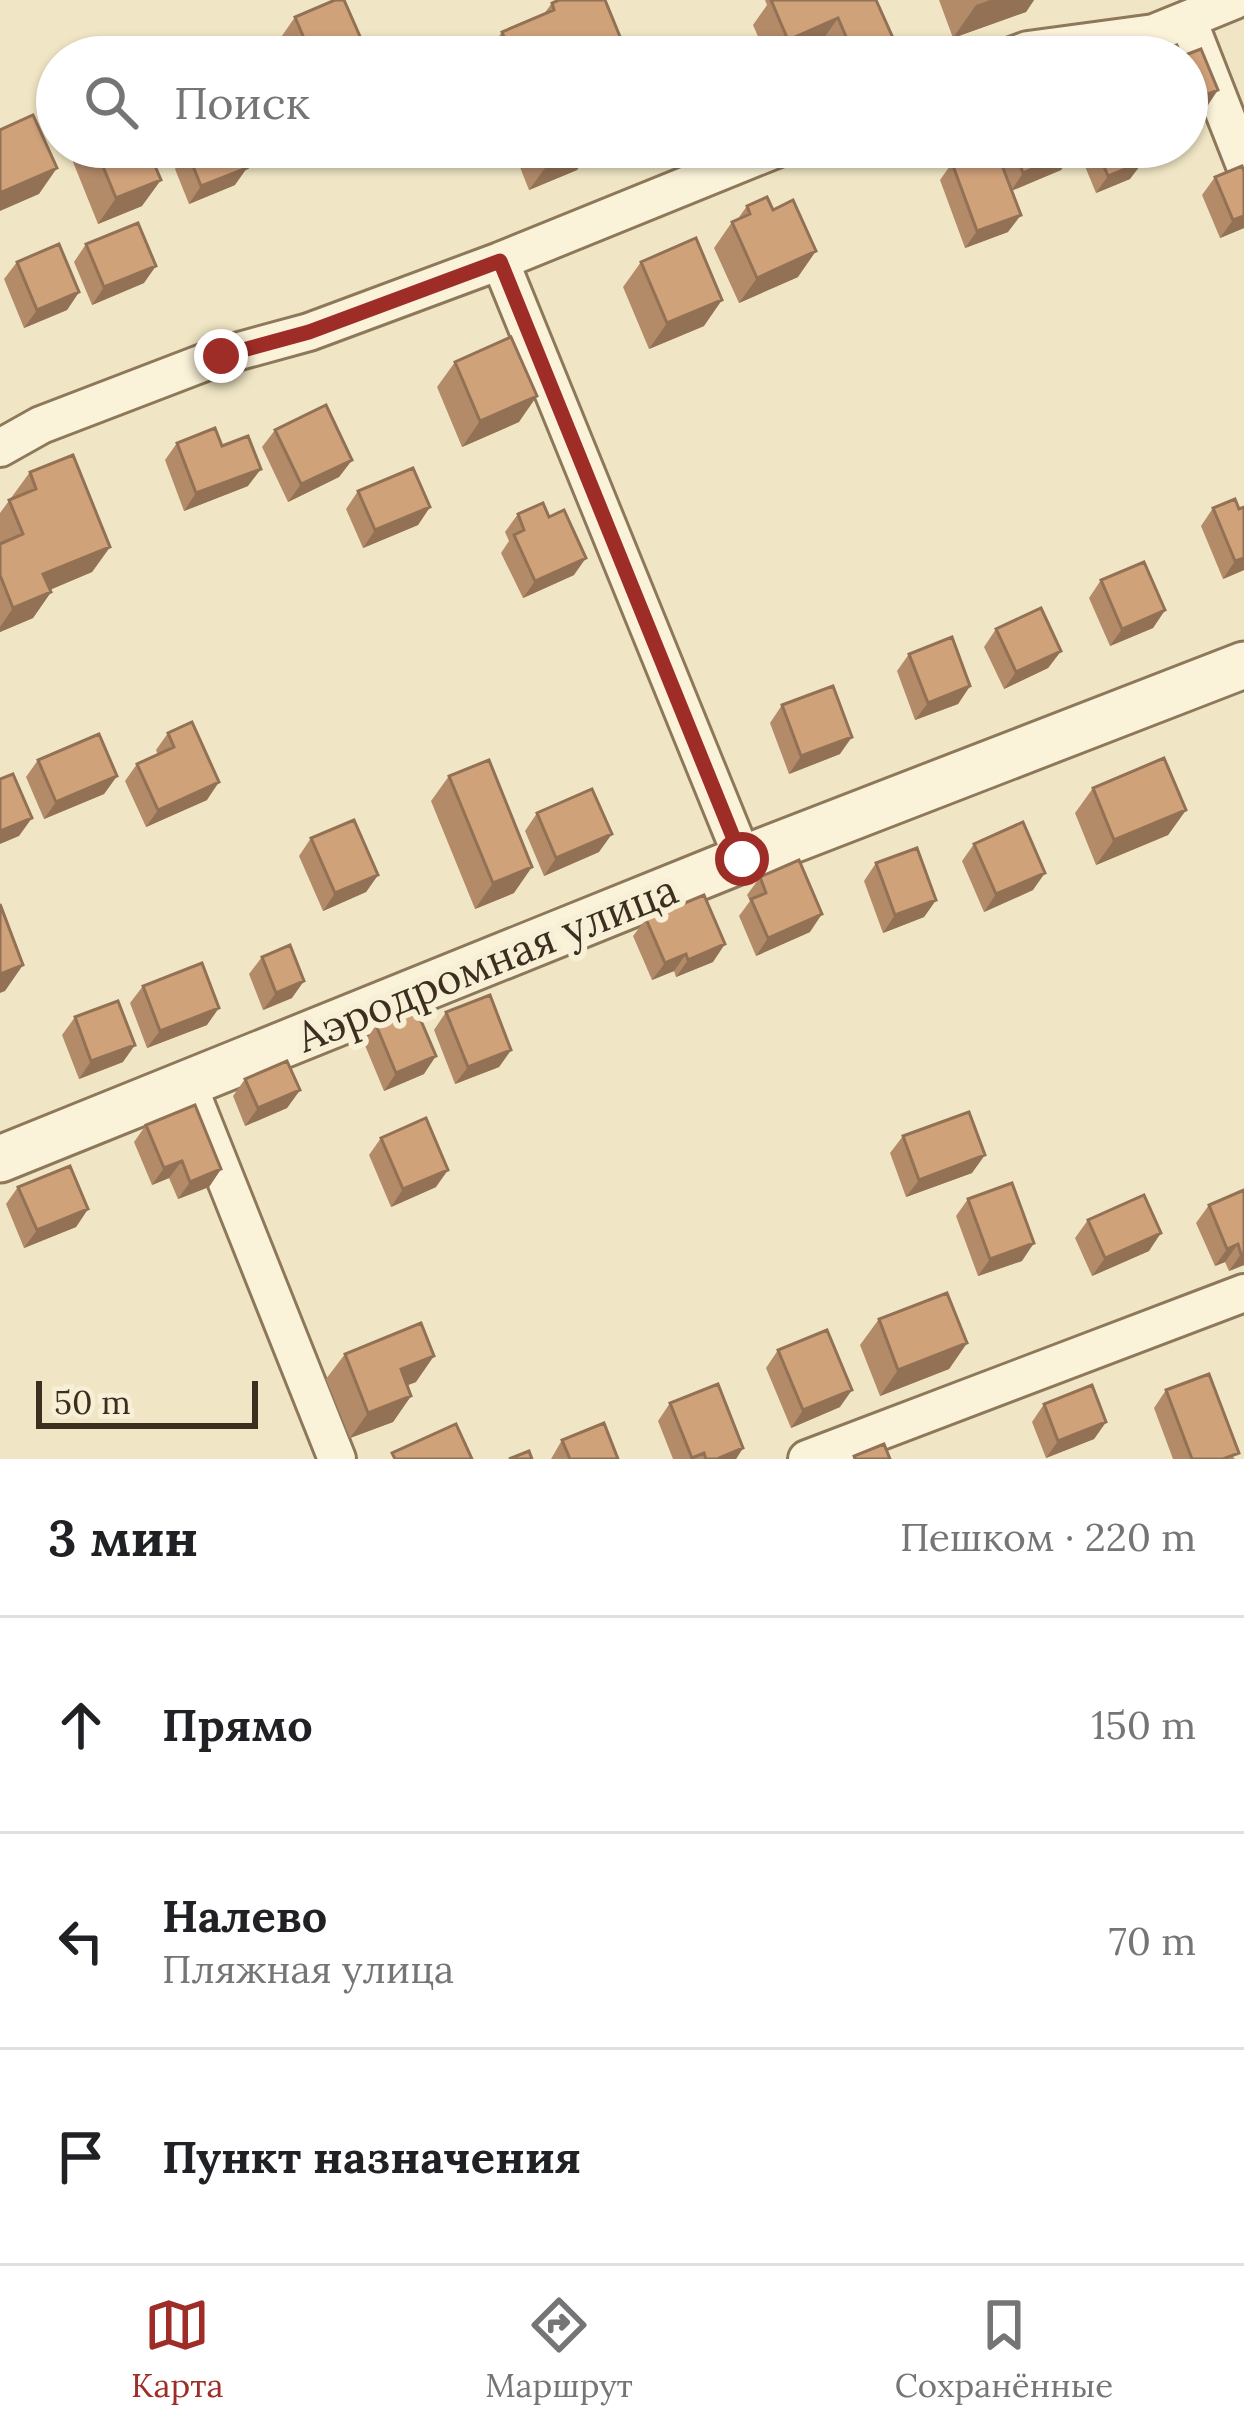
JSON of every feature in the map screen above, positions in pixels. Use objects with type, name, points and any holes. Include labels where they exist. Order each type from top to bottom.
[{"type":"street","points":[[1132,36],[1154,33],[1235,0]]},
{"type":"street","points":[[1188,20],[1194,36]]},
{"type":"street","points":[[1208,71],[1244,163]]},
{"type":"street","points":[[0,448],[41,425],[221,356],[309,332],[500,261],[730,168]]},
{"type":"street","points":[[500,261],[742,859]]},
{"type":"street","name":"Аэродромная улица","points":[[0,1159],[742,859],[1244,665]]},
{"type":"street","points":[[188,1085],[337,1459]]},
{"type":"street","points":[[807,1459],[1244,1293]]},
{"type":"building","points":[[344,0],[360,36],[303,36],[295,17]]},
{"type":"building","points":[[605,0],[620,36],[504,36],[502,32],[554,10],[552,3]]},
{"type":"building","points":[[771,0],[876,0],[892,36],[846,36],[838,18],[786,36]]},
{"type":"building","points":[[1208,66],[1218,90],[1208,94]]},
{"type":"building","points":[[33,115],[36,168],[57,168],[0,193],[0,130]]},
{"type":"building","points":[[1242,166],[1244,216],[1233,220],[1215,177]]},
{"type":"building","points":[[104,168],[156,168],[161,180],[116,198]]},
{"type":"building","points":[[194,168],[247,168],[201,186]]},
{"type":"building","points":[[954,168],[1003,168],[1021,215],[977,231]]},
{"type":"building","points":[[1105,168],[1128,168],[1108,176]]},
{"type":"building","points":[[767,197],[773,210],[793,200],[816,251],[757,278],[732,222],[750,214],[747,206]]},
{"type":"building","points":[[138,223],[156,266],[104,287],[86,244]]},
{"type":"building","points":[[696,238],[722,300],[667,323],[641,262]]},
{"type":"building","points":[[59,244],[79,292],[37,310],[17,262]]},
{"type":"building","points":[[511,337],[537,396],[480,421],[455,362]]},
{"type":"building","points":[[326,405],[352,460],[301,484],[275,430]]},
{"type":"building","points":[[215,428],[222,446],[248,436],[261,469],[196,493],[177,443]]},
{"type":"building","points":[[73,455],[110,547],[43,574],[51,592],[13,608],[0,575],[0,544],[23,534],[9,500],[36,489],[30,472]]},
{"type":"building","points":[[413,468],[430,507],[375,530],[358,491]]},
{"type":"building","points":[[1235,499],[1239,509],[1244,507],[1244,558],[1235,561],[1213,508]]},
{"type":"building","points":[[543,503],[549,517],[564,510],[586,558],[535,581],[514,535],[524,530],[518,514]]},
{"type":"building","points":[[1144,562],[1165,610],[1122,629],[1101,580]]},
{"type":"building","points":[[1041,608],[1061,651],[1016,672],[996,629]]},
{"type":"building","points":[[952,637],[970,686],[928,703],[909,654]]},
{"type":"building","points":[[833,686],[852,737],[801,756],[782,705]]},
{"type":"building","points":[[192,722],[219,782],[158,810],[137,764],[174,747],[168,733]]},
{"type":"building","points":[[99,734],[117,776],[56,802],[38,760]]},
{"type":"building","points":[[1164,758],[1186,810],[1114,840],[1093,788]]},
{"type":"building","points":[[489,760],[532,867],[493,883],[449,776]]},
{"type":"building","points":[[13,774],[32,818],[0,831],[0,779]]},
{"type":"building","points":[[592,789],[612,834],[556,858],[537,813]]},
{"type":"building","points":[[354,820],[378,875],[335,893],[311,838]]},
{"type":"building","points":[[1023,822],[1045,873],[996,894],[974,844]]},
{"type":"building","points":[[917,848],[936,900],[895,915],[876,863]]},
{"type":"building","points":[[799,860],[822,914],[768,938],[751,899],[766,893],[760,877]]},
{"type":"building","points":[[704,895],[725,944],[688,960],[686,954],[665,963],[646,919]]},
{"type":"building","points":[[0,904],[23,965],[0,974]]},
{"type":"building","points":[[290,945],[304,981],[276,993],[262,957]]},
{"type":"building","points":[[202,963],[219,1008],[160,1031],[143,986]]},
{"type":"building","points":[[490,995],[511,1050],[468,1067],[446,1012]]},
{"type":"building","points":[[118,1001],[135,1045],[91,1061],[75,1017]]},
{"type":"building","points":[[416,1009],[436,1056],[396,1073],[376,1025]]},
{"type":"building","points":[[287,1061],[300,1090],[258,1108],[245,1079]]},
{"type":"building","points":[[195,1105],[221,1169],[190,1182],[182,1161],[164,1168],[146,1125]]},
{"type":"building","points":[[969,1112],[985,1155],[919,1180],[903,1136]]},
{"type":"building","points":[[426,1118],[448,1170],[403,1189],[381,1138]]},
{"type":"building","points":[[70,1166],[88,1209],[37,1230],[18,1187]]},
{"type":"building","points":[[1012,1183],[1034,1243],[990,1259],[968,1199]]},
{"type":"building","points":[[1244,1190],[1241,1254],[1238,1244],[1227,1249],[1209,1205]]},
{"type":"building","points":[[1144,1195],[1161,1233],[1105,1258],[1088,1220]]},
{"type":"building","points":[[947,1293],[967,1343],[898,1370],[879,1319]]},
{"type":"building","points":[[421,1323],[434,1356],[401,1369],[411,1396],[368,1413],[345,1354]]},
{"type":"building","points":[[827,1330],[852,1390],[803,1410],[778,1350]]},
{"type":"building","points":[[1209,1374],[1239,1453],[1223,1459],[1192,1459],[1166,1390]]},
{"type":"building","points":[[718,1384],[743,1448],[717,1459],[706,1459],[704,1453],[692,1458],[670,1403]]},
{"type":"building","points":[[1092,1385],[1106,1422],[1058,1441],[1044,1404]]},
{"type":"building","points":[[604,1423],[618,1459],[570,1459],[562,1440]]},
{"type":"building","points":[[456,1424],[472,1459],[395,1459],[392,1453]]},
{"type":"building","points":[[884,1444],[890,1459],[855,1459],[854,1456]]},
{"type":"building","points":[[529,1451],[532,1459],[509,1459]]},
{"type":"route","points":[[221,356],[309,332],[500,261],[742,859]]}]
